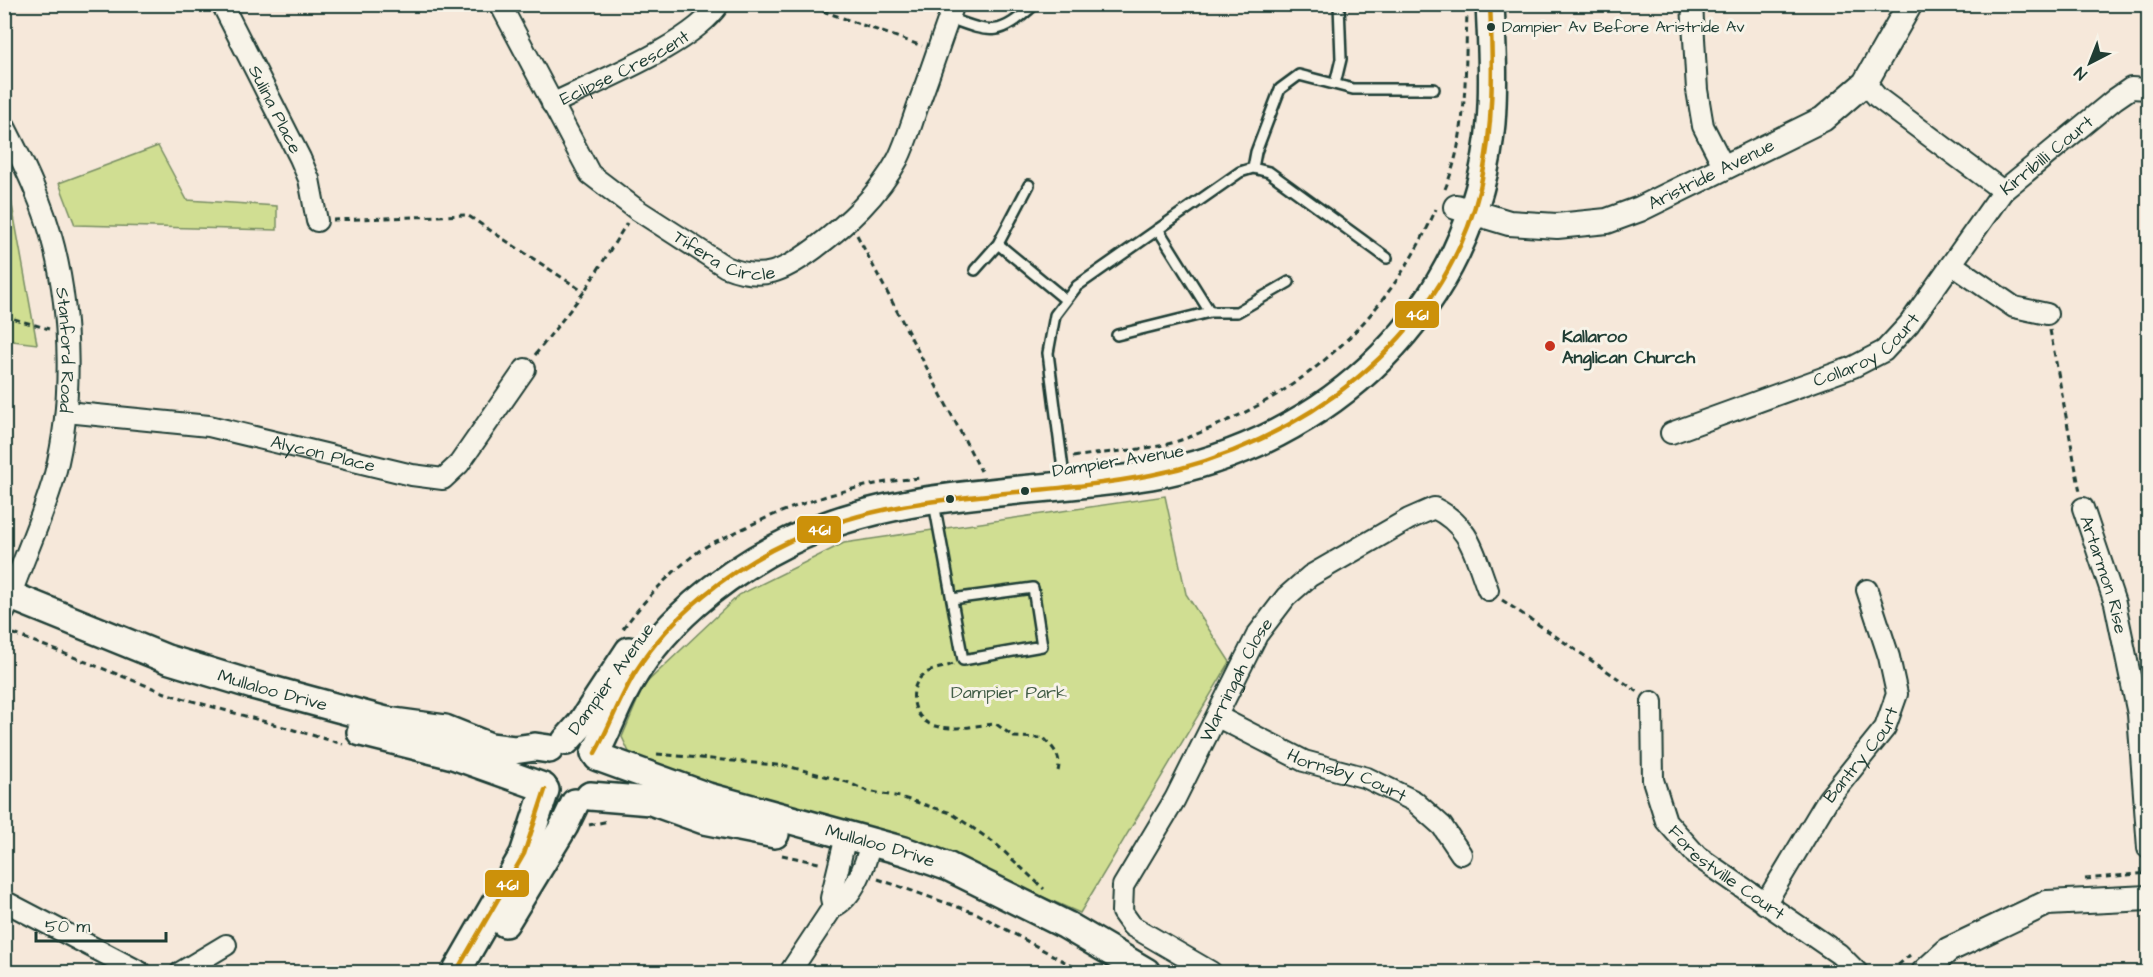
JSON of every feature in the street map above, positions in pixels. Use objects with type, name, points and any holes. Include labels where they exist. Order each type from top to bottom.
[{"type":"main road","name":"Dampier Avenue","points":[[597,755],[630,681],[672,626],[710,589],[789,541],[819,527],[930,489],[1150,475],[1236,453],[1273,437],[1331,402],[1353,384],[1402,335],[1447,267],[1464,235],[1452,204],[1465,178],[1473,139],[1476,4]]},
{"type":"main road","name":"Dampier Avenue","points":[[558,745],[580,724],[636,642],[663,609],[701,577],[761,540],[805,518],[860,498],[1063,467],[1135,461],[1204,447],[1277,418],[1329,384],[1381,334],[1418,285],[1445,234],[1452,204],[1491,124],[1490,4]]},
{"type":"main road","name":"Mullaloo Drive","points":[[6,603],[167,659],[386,721],[446,729],[490,747],[514,750],[558,745]]},
{"type":"main road","name":"Mullaloo Drive","points":[[6,603],[87,646],[154,670],[308,718],[453,755],[544,789]]},
{"type":"main road","points":[[456,972],[524,854],[544,789],[539,767],[558,745],[584,744],[597,755],[601,778],[564,826],[475,972]]},
{"type":"main road","name":"Mullaloo Drive","points":[[597,755],[708,797],[857,846],[970,892],[1116,972]]},
{"type":"main road","points":[[544,789],[558,801],[583,799]]},
{"type":"main road","name":"Mullaloo Drive","points":[[583,799],[651,801],[704,820],[857,846],[949,867],[1002,891],[1146,972]]},
{"type":"street","name":"Sulina Place","points":[[222,4],[300,158],[309,179],[317,220]]},
{"type":"street","name":"Tifera Circle","points":[[500,4],[590,174],[636,209],[726,267],[742,273],[759,275],[787,268],[849,220],[869,200],[898,158],[951,11]]},
{"type":"street","name":"Eclipse Crescent","points":[[552,104],[675,43],[707,21],[719,4]]},
{"type":"street","points":[[1692,4],[1697,90],[1703,126],[1725,169]]},
{"type":"street","name":"Aristride Avenue","points":[[1452,204],[1509,223],[1557,226],[1598,223],[1640,209],[1823,119],[1865,83],[1910,4]]},
{"type":"street","name":"Kirribilli Court","points":[[1865,83],[1877,97],[2003,191],[2115,99],[2131,88],[2148,89]]},
{"type":"street","name":"Stanford Road","points":[[4,125],[26,168],[54,247],[65,333],[66,412],[55,473],[20,575],[6,603]]},
{"type":"street","name":"Collaroy Court","points":[[1671,434],[1853,367],[1884,351],[1909,324],[1953,265],[2003,191]]},
{"type":"street","points":[[1953,265],[2014,307],[2047,314]]},
{"type":"street","name":"Alycon Place","points":[[66,412],[209,426],[412,475],[443,480],[459,464],[525,369]]},
{"type":"street","name":"Warringah Close","points":[[1211,972],[1132,926],[1122,912],[1123,886],[1175,799],[1257,635],[1286,597],[1310,576],[1409,519],[1434,508],[1451,517],[1465,532],[1488,590]]},
{"type":"street","name":"Artarmon Rise","points":[[2083,508],[2115,603],[2143,713],[2148,848]]},
{"type":"street","name":"Bantry Court","points":[[1765,904],[1828,799],[1884,728],[1897,694],[1889,657],[1866,590]]},
{"type":"street","name":"Forestville Court","points":[[1652,702],[1653,780],[1666,821],[1697,856],[1839,954],[1857,972]]},
{"type":"street","name":"Hornsby Court","points":[[1218,717],[1304,761],[1367,778],[1414,801],[1442,826],[1461,854]]},
{"type":"street","points":[[790,972],[833,907],[840,904],[849,891],[857,846]]},
{"type":"street","points":[[1924,972],[1948,950],[2047,903],[2148,898]]},
{"type":"street","points":[[4,901],[140,972]]},
{"type":"street","points":[[181,972],[226,945]]},
{"type":"lane","points":[[951,11],[986,31],[996,31],[1035,4]]},
{"type":"lane","points":[[1335,84],[1341,59],[1339,4]]},
{"type":"lane","points":[[1254,168],[1256,152],[1280,89],[1299,75],[1353,89],[1434,89]]},
{"type":"lane","points":[[1063,467],[1048,353],[1055,315],[1077,286],[1240,172],[1254,168],[1269,172],[1387,258]]},
{"type":"lane","points":[[975,270],[998,244],[1029,184]]},
{"type":"lane","points":[[1158,229],[1210,312]]},
{"type":"lane","points":[[998,244],[1066,300]]},
{"type":"lane","points":[[1117,335],[1210,312],[1237,312],[1289,282]]},
{"type":"lane","points":[[930,489],[963,660],[1041,646],[1033,588],[952,599]]},
{"type":"path","points":[[803,4],[937,52]]},
{"type":"path","points":[[1063,467],[1074,456],[1164,445],[1201,434],[1255,409],[1333,355],[1386,299],[1422,241],[1452,204],[1454,164],[1465,91],[1467,4]]},
{"type":"path","points":[[525,369],[584,292],[636,209]]},
{"type":"path","points":[[317,220],[467,215],[584,292]]},
{"type":"path","points":[[849,220],[982,473],[971,474]]},
{"type":"path","points":[[2047,314],[2083,508]]},
{"type":"path","points":[[4,316],[65,333]]},
{"type":"path","points":[[621,631],[640,606],[668,577],[701,550],[729,536],[798,505],[892,480],[930,489]]},
{"type":"path","points":[[1488,590],[1652,702]]},
{"type":"path","points":[[4,630],[168,694],[348,745]]},
{"type":"path","points":[[963,660],[925,673],[917,680],[913,693],[915,707],[920,717],[929,724],[945,728],[976,728],[996,724],[1014,737],[1044,738],[1056,752],[1060,762],[1058,771]]},
{"type":"green space","points":[[158,146],[187,200],[277,206],[277,230],[75,225],[59,183]]},
{"type":"green space","points":[[5,182],[10,194],[37,344],[5,340]]},
{"type":"green space","name":"Dampier Park","points":[[1165,496],[1186,594],[1230,662],[1080,913],[901,835],[636,767],[622,737],[644,685],[739,595],[844,543]]},
{"type":"transit line","name":"461","points":[[595,753],[636,671],[667,631],[685,612],[724,579],[790,541],[834,524],[878,511],[968,497],[1105,483],[1151,475],[1206,461],[1260,439],[1310,412],[1357,378],[1399,338],[1434,293],[1461,243],[1480,188],[1488,142],[1492,73],[1490,4]]},
{"type":"transit line","name":"461","points":[[456,972],[524,854],[545,790]]},
{"type":"place","name":"Dampier Av Before Aristride Av","points":[[1491,27]]},
{"type":"place","name":"Kallaroo Anglican Church","points":[[1550,346]]}]
